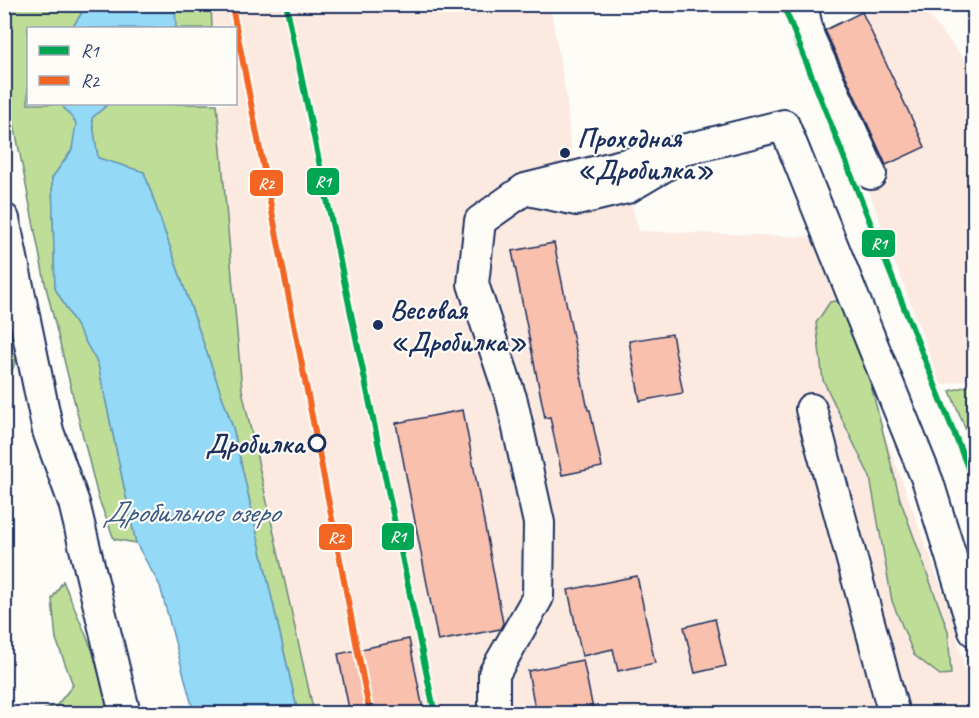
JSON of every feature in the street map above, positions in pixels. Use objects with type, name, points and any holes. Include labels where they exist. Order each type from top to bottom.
[{"type":"street","points":[[802,4],[809,37],[872,174]]},
{"type":"street","points":[[494,714],[494,674],[538,597],[539,523],[512,401],[472,284],[480,221],[525,189],[784,125],[928,482],[975,631]]},
{"type":"street","points":[[4,219],[48,431],[74,503],[125,714]]},
{"type":"street","points":[[811,409],[894,714]]},
{"type":"shaded area","points":[[211,5],[550,5],[567,100],[570,144],[574,159],[616,147],[639,231],[812,237],[949,608],[974,704],[974,713],[314,713],[242,390],[217,105],[237,105],[237,27],[212,27]]},
{"type":"shaded area","points":[[885,5],[920,5],[974,71],[974,378],[941,385],[864,179],[818,33],[862,12]]},
{"type":"green space","points":[[4,5],[87,5],[73,27],[27,27],[27,105],[62,105],[77,122],[72,150],[52,178],[55,288],[98,364],[136,543],[114,539],[98,497],[45,283],[5,87]]},
{"type":"green space","points":[[175,5],[211,5],[212,27],[175,27]]},
{"type":"green space","points":[[107,105],[217,105],[242,390],[314,713],[298,713],[233,428],[144,172],[98,158],[92,118]]},
{"type":"green space","points":[[4,287],[18,354],[8,382],[4,380]]},
{"type":"green space","points":[[842,300],[864,358],[900,499],[948,631],[951,674],[940,675],[914,655],[892,601],[870,477],[823,380],[816,323],[830,302]]},
{"type":"green space","points":[[974,384],[974,450],[950,391]]},
{"type":"green space","points":[[63,581],[93,652],[110,713],[33,714],[57,705],[73,685],[56,639],[52,599]]},
{"type":"water","points":[[87,5],[175,5],[176,27],[73,27]]},
{"type":"water","name":"Дробильное озеро","points":[[62,105],[107,105],[92,118],[98,158],[144,172],[233,428],[298,713],[194,713],[160,586],[136,543],[98,364],[55,288],[52,178],[72,150],[76,123]]},
{"type":"building","points":[[862,12],[925,147],[886,165],[825,30]]},
{"type":"building","points":[[554,243],[602,467],[562,475],[550,417],[545,418],[512,251]]},
{"type":"building","points":[[672,334],[683,393],[640,401],[629,341]]},
{"type":"building","points":[[463,410],[503,623],[500,629],[438,641],[396,423]]},
{"type":"building","points":[[637,576],[655,663],[618,671],[613,649],[582,656],[568,590]]},
{"type":"building","points":[[715,619],[726,666],[695,673],[684,627]]},
{"type":"building","points":[[409,639],[424,714],[350,714],[338,654]]},
{"type":"building","points":[[583,660],[594,714],[536,714],[528,671]]},
{"type":"transit line","name":"R1","points":[[286,4],[435,714]]},
{"type":"transit line","name":"R1","points":[[783,4],[974,483]]},
{"type":"transit line","name":"R2","points":[[232,6],[236,27]]},
{"type":"transit line","name":"R2","points":[[237,32],[370,714]]},
{"type":"place","name":"Проходная «Дробилка»","points":[[565,153]]},
{"type":"place","name":"Весовая «Дробилка»","points":[[378,325]]},
{"type":"place","name":"Дробилка","points":[[317,443]]}]
